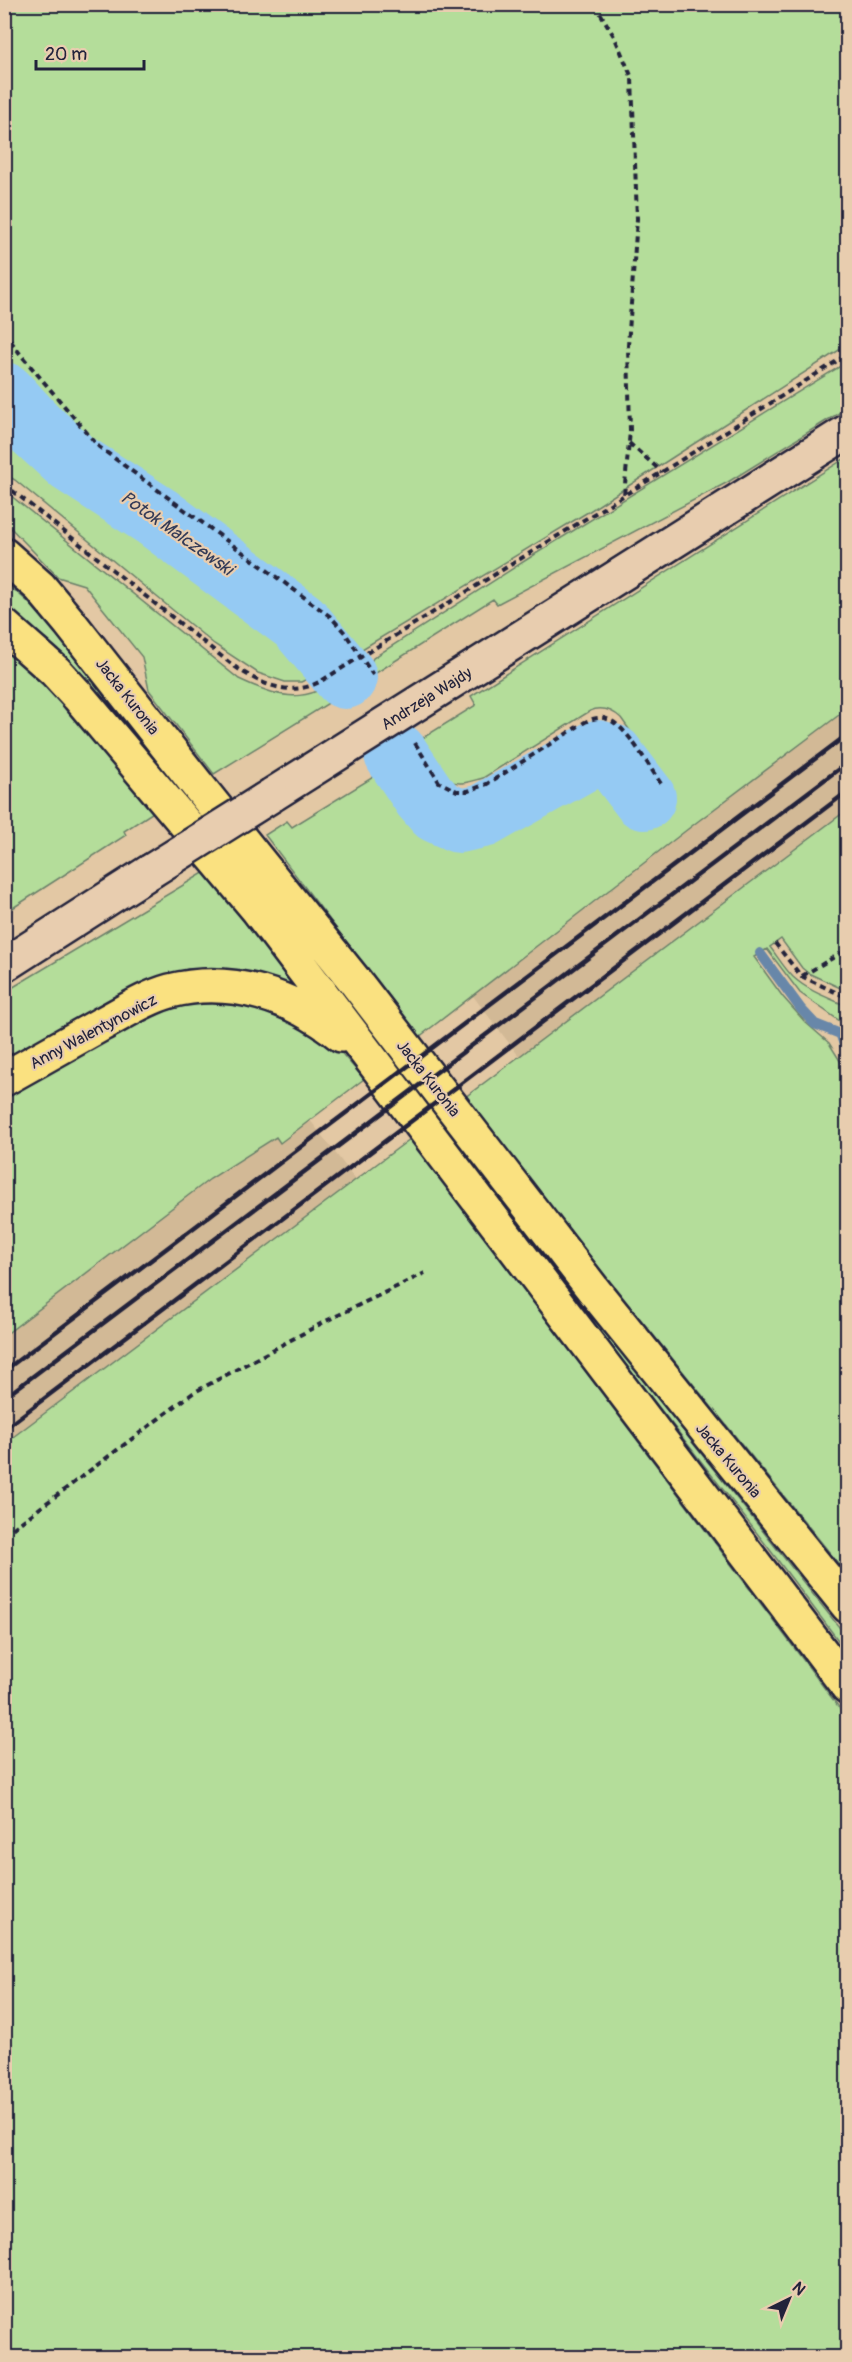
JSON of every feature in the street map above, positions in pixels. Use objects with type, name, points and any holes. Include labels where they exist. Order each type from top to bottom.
[{"type":"main road","name":"Andrzeja Wajdy","points":[[4,965],[848,431]]},
{"type":"main road","name":"Jacka Kuronia","points":[[4,555],[40,587],[70,623],[354,980],[602,1301],[848,1606]]},
{"type":"main road","points":[[4,626],[55,671],[78,696],[258,910],[848,1687]]},
{"type":"main road","name":"Anny Walentynowicz","points":[[4,1079],[140,1003],[164,993],[196,986],[242,988],[293,1004],[319,1018],[376,1066]]},
{"type":"path","points":[[595,4],[615,38],[632,78],[638,219],[628,346],[630,431],[624,495]]},
{"type":"path","points":[[4,332],[99,447],[331,617],[373,675]]},
{"type":"path","points":[[4,484],[204,644],[245,674],[291,691],[311,687],[333,675],[848,354]]},
{"type":"path","points":[[628,443],[662,472]]},
{"type":"path","points":[[415,742],[439,782],[457,791],[468,791],[487,784],[585,722],[594,718],[608,719],[622,730],[662,785]]},
{"type":"path","points":[[775,943],[801,976],[848,998]]},
{"type":"path","points":[[801,976],[848,949]]},
{"type":"path","points":[[4,1535],[193,1393],[324,1322],[425,1273]]},
{"type":"shaded area","points":[[847,709],[847,810],[519,1056],[473,996]]},
{"type":"shaded area","points":[[310,1120],[356,1180],[5,1443],[5,1335],[210,1179],[276,1137],[280,1143]]},
{"type":"green space","points":[[4,5],[847,5],[847,345],[588,512],[329,669],[301,682],[285,682],[258,673],[214,644],[5,474]]},
{"type":"green space","points":[[847,362],[847,408],[728,482],[497,604],[493,599],[376,673],[372,668],[373,658],[537,553]]},
{"type":"green space","points":[[847,457],[847,709],[419,1037],[265,835],[287,821],[292,827],[396,763],[430,814],[453,830],[473,831],[494,825],[516,814],[592,763],[600,764],[613,771],[639,802],[666,781],[621,718],[607,710],[590,711],[483,778],[465,783],[456,783],[447,779],[421,739],[476,705],[471,696]]},
{"type":"green space","points":[[5,491],[239,679],[257,687],[287,695],[312,693],[357,669],[364,681],[214,774],[149,690],[142,657],[84,585],[58,577],[5,522]]},
{"type":"green space","points":[[4,581],[48,624],[183,794],[178,797],[37,634],[5,609]]},
{"type":"green space","points":[[5,645],[64,704],[155,811],[124,831],[126,835],[5,913]]},
{"type":"green space","points":[[596,724],[611,729],[620,742],[605,736],[588,736],[482,806],[457,807],[435,792],[465,799],[477,796],[586,727]]},
{"type":"green space","points":[[847,810],[847,991],[808,973],[781,939],[770,947],[799,982],[847,1006],[847,1026],[800,993],[767,949],[754,957],[783,997],[805,1022],[829,1043],[847,1072],[847,1574],[464,1098]]},
{"type":"green space","points":[[205,872],[299,991],[257,975],[231,970],[188,969],[149,980],[5,1061],[5,992]]},
{"type":"green space","points":[[227,1000],[280,1014],[338,1049],[364,1079],[280,1143],[276,1137],[210,1179],[5,1335],[5,1094],[165,1005]]},
{"type":"green space","points":[[439,1117],[847,1637],[847,1652],[435,1120]]},
{"type":"green space","points":[[410,1139],[847,1718],[847,2357],[5,2357],[5,1443]]},
{"type":"waterway","name":"Potok Malczewski","points":[[4,394],[35,428],[72,462],[157,517],[299,622],[345,677]]},
{"type":"waterway","name":"Potok Malczewski","points":[[396,754],[437,811],[459,821],[483,816],[597,752],[612,756],[644,798]]},
{"type":"waterway","name":"Potok Malczewski","points":[[760,953],[801,1009],[815,1024],[848,1037]]},
{"type":"waterway","name":"Potok Malczewski","points":[[840,1033],[848,1057]]},
{"type":"railway","points":[[4,1371],[848,734]]},
{"type":"railway","points":[[4,1398],[848,762]]},
{"type":"railway","points":[[4,1429],[848,791]]}]
